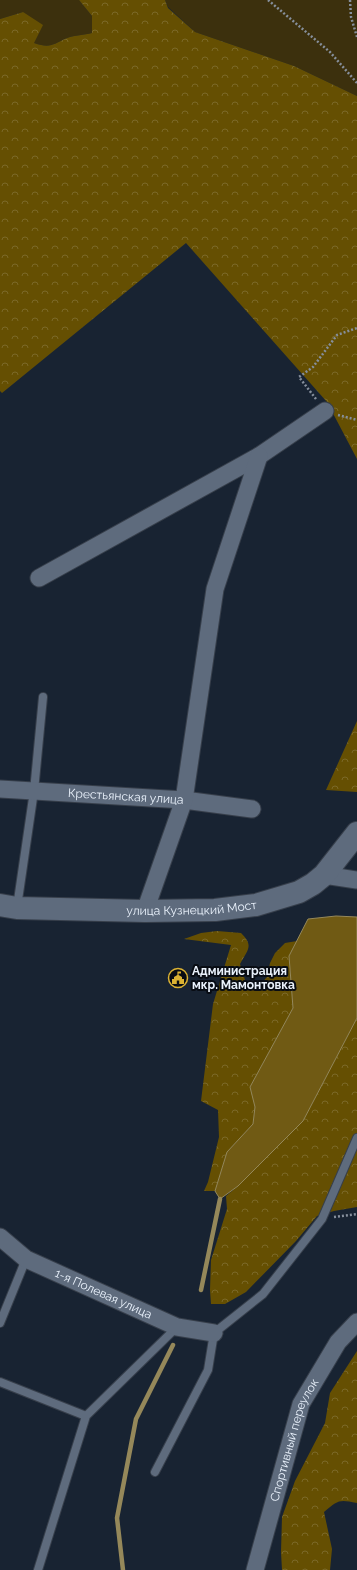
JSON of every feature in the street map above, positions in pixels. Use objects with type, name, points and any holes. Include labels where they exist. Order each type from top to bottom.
[{"type":"street","points":[[38,578],[259,456],[325,411]]},
{"type":"street","points":[[146,911],[184,800],[215,589],[259,456]]},
{"type":"street","name":"Крестьянская улица","points":[[0,789],[184,800],[252,809]]},
{"type":"street","name":"улица Кузнецкий Мост","points":[[8,907],[146,911],[215,910],[256,905],[299,892],[313,884],[324,874],[357,834]]},
{"type":"street","points":[[324,874],[357,880]]},
{"type":"street","name":"1-я Полевая улица","points":[[0,1237],[26,1258],[177,1327],[214,1333]]},
{"type":"street","name":"Спортивный переулок","points":[[255,1570],[301,1404],[338,1342],[357,1322]]},
{"type":"lane","points":[[8,907],[34,791],[43,697]]},
{"type":"lane","points":[[154,1472],[208,1370],[214,1333],[262,1294],[322,1219],[357,1138]]},
{"type":"lane","points":[[0,1323],[26,1258]]},
{"type":"lane","points":[[38,1570],[86,1416],[177,1327]]},
{"type":"lane","points":[[0,1382],[86,1416]]},
{"type":"path","points":[[268,0],[330,52],[357,83]]},
{"type":"path","points":[[350,0],[351,17],[357,37]]},
{"type":"path","points":[[325,411],[299,377],[313,366],[338,335],[357,328]]},
{"type":"path","points":[[322,1219],[357,1214]]},
{"type":"shaded area","points":[[0,0],[79,0],[92,16],[92,33],[70,37],[48,46],[34,43],[23,12],[0,19]]},
{"type":"shaded area","points":[[165,0],[357,0],[357,96],[294,66],[195,32],[168,7]]},
{"type":"shaded area","points":[[336,916],[357,917],[357,1018],[303,1121],[238,1186],[220,1199],[215,1191],[227,1152],[253,1124],[255,1107],[250,1087],[293,1008],[289,956],[308,919]]},
{"type":"green space","points":[[79,0],[165,0],[168,8],[195,32],[294,66],[357,96],[357,459],[327,402],[186,243],[2,393],[0,391],[0,19],[23,12],[43,25],[34,43],[48,46],[70,37],[92,33],[92,16]]},
{"type":"green space","points":[[357,721],[357,792],[326,790]]},
{"type":"green space","points":[[217,931],[241,933],[245,937],[249,945],[240,964],[245,980],[257,988],[267,977],[270,963],[275,953],[285,943],[297,941],[289,956],[293,1008],[250,1087],[255,1107],[253,1124],[227,1152],[215,1191],[204,1191],[208,1182],[219,1137],[218,1110],[201,1101],[213,1004],[231,945],[184,939],[201,933]]},
{"type":"green space","points":[[357,1018],[357,1207],[317,1216],[296,1241],[246,1292],[225,1304],[211,1304],[211,1260],[227,1209],[226,1196],[238,1186],[303,1121]]},
{"type":"green space","points":[[357,1351],[357,1503],[342,1501],[336,1503],[324,1512],[332,1549],[330,1570],[282,1570],[282,1517],[295,1481],[325,1423],[330,1393]]},
{"type":"waterway","points":[[201,1290],[220,1199]]},
{"type":"waterway","points":[[123,1570],[117,1518],[136,1419],[173,1345]]},
{"type":"place","name":"Администрация мкр. Мамонтовка","points":[[178,978]]}]
